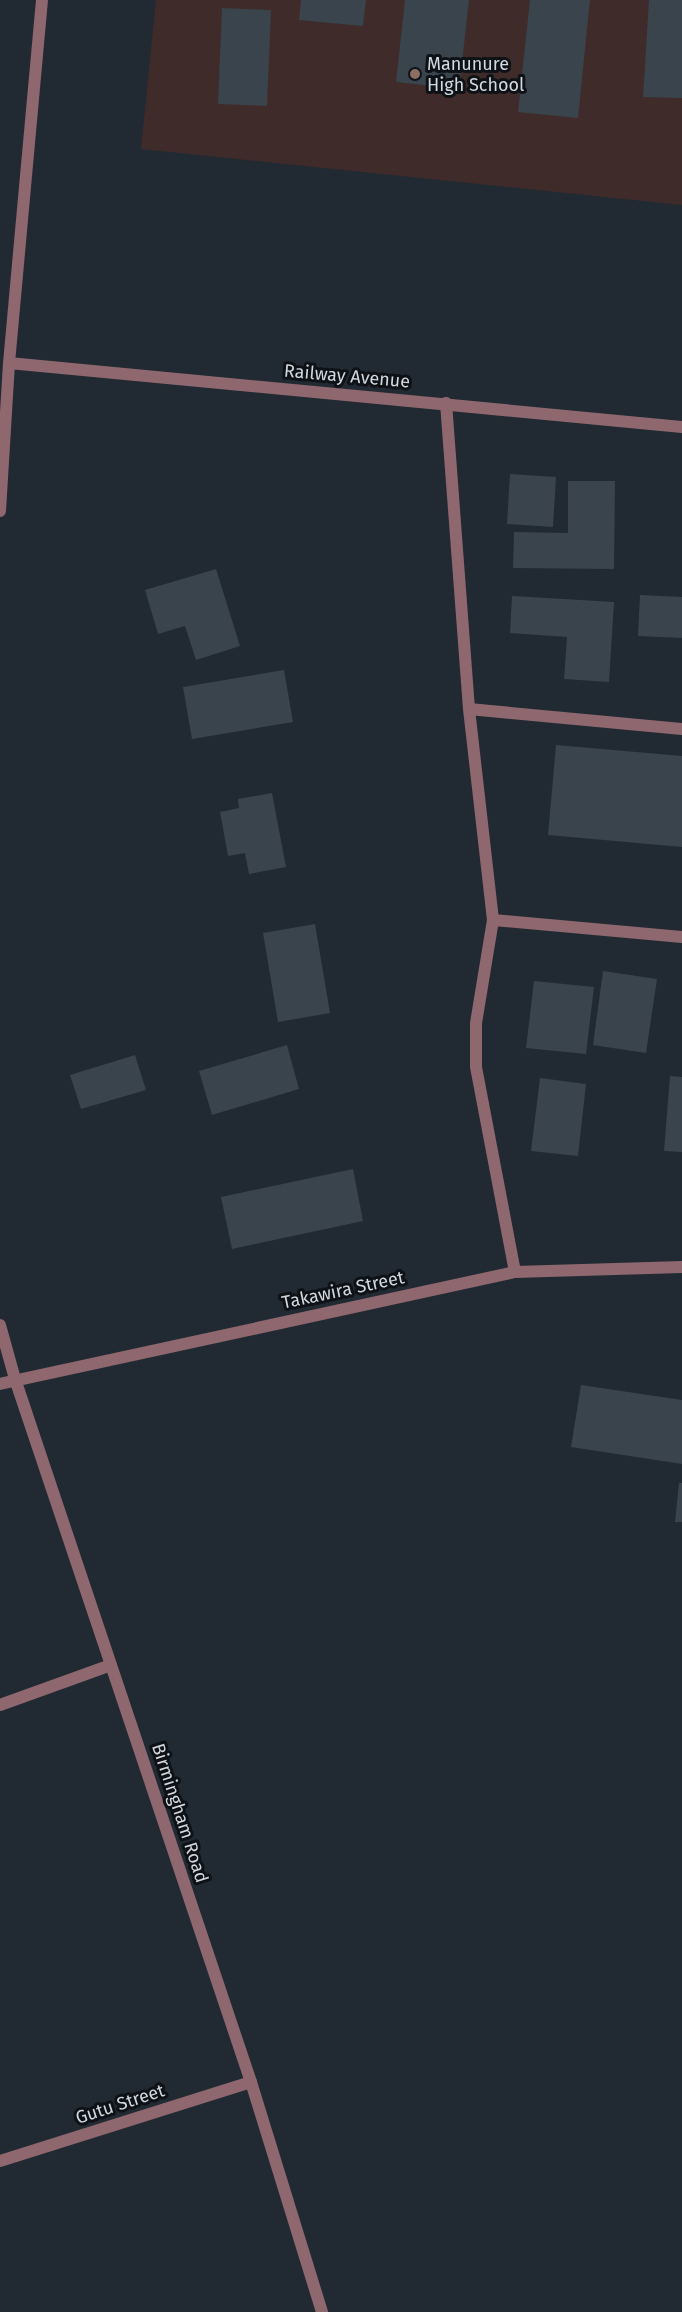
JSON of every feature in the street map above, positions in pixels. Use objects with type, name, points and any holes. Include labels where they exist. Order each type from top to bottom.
[{"type":"street","points":[[0,511],[5,362],[42,0]]},
{"type":"street","name":"Railway Avenue","points":[[5,362],[682,427]]},
{"type":"street","points":[[446,404],[469,709],[493,920],[476,1023],[476,1067],[515,1272]]},
{"type":"street","points":[[469,709],[682,729]]},
{"type":"street","points":[[493,920],[682,937]]},
{"type":"street","name":"Takawira Street","points":[[0,1384],[515,1272],[682,1267]]},
{"type":"street","name":"Birmingham Road","points":[[0,1325],[15,1379],[250,2082],[322,2312]]},
{"type":"street","points":[[0,1705],[111,1665]]},
{"type":"street","name":"Gutu Street","points":[[0,2161],[250,2082]]},
{"type":"shaded area","name":"Manunure High School","points":[[156,0],[682,0],[682,205],[141,149]]},
{"type":"building","points":[[301,0],[366,0],[363,26],[299,20]]},
{"type":"building","points":[[405,0],[469,0],[459,89],[396,82]]},
{"type":"building","points":[[530,0],[590,0],[578,118],[518,112]]},
{"type":"building","points":[[649,0],[682,0],[682,98],[643,97]]},
{"type":"building","points":[[222,8],[271,10],[267,106],[218,104]]},
{"type":"building","points":[[510,474],[556,477],[553,527],[507,524]]},
{"type":"building","points":[[568,481],[615,481],[614,569],[513,568],[514,532],[568,533]]},
{"type":"building","points":[[216,569],[240,646],[196,660],[185,626],[158,634],[145,590]]},
{"type":"building","points":[[640,595],[682,597],[682,638],[638,636]]},
{"type":"building","points":[[512,596],[614,602],[609,682],[564,679],[567,637],[510,633]]},
{"type":"building","points":[[284,670],[293,722],[192,739],[183,687]]},
{"type":"building","points":[[556,745],[682,756],[682,847],[548,835]]},
{"type":"building","points":[[272,793],[286,867],[249,874],[245,853],[228,856],[220,812],[239,808],[238,799]]},
{"type":"building","points":[[315,924],[330,1013],[278,1022],[263,933]]},
{"type":"building","points":[[603,971],[657,979],[646,1053],[593,1045]]},
{"type":"building","points":[[534,981],[594,987],[586,1054],[526,1048]]},
{"type":"building","points":[[287,1045],[299,1089],[212,1115],[199,1071]]},
{"type":"building","points":[[135,1055],[146,1090],[81,1109],[70,1075]]},
{"type":"building","points":[[670,1076],[682,1077],[682,1152],[664,1151]]},
{"type":"building","points":[[540,1078],[586,1084],[578,1156],[531,1151]]},
{"type":"building","points":[[353,1169],[363,1221],[232,1249],[221,1197]]},
{"type":"building","points":[[581,1385],[682,1400],[682,1464],[571,1447]]},
{"type":"building","points":[[679,1483],[682,1483],[682,1522],[675,1522]]},
{"type":"place","name":"Manunure High School","points":[[415,74]]}]
